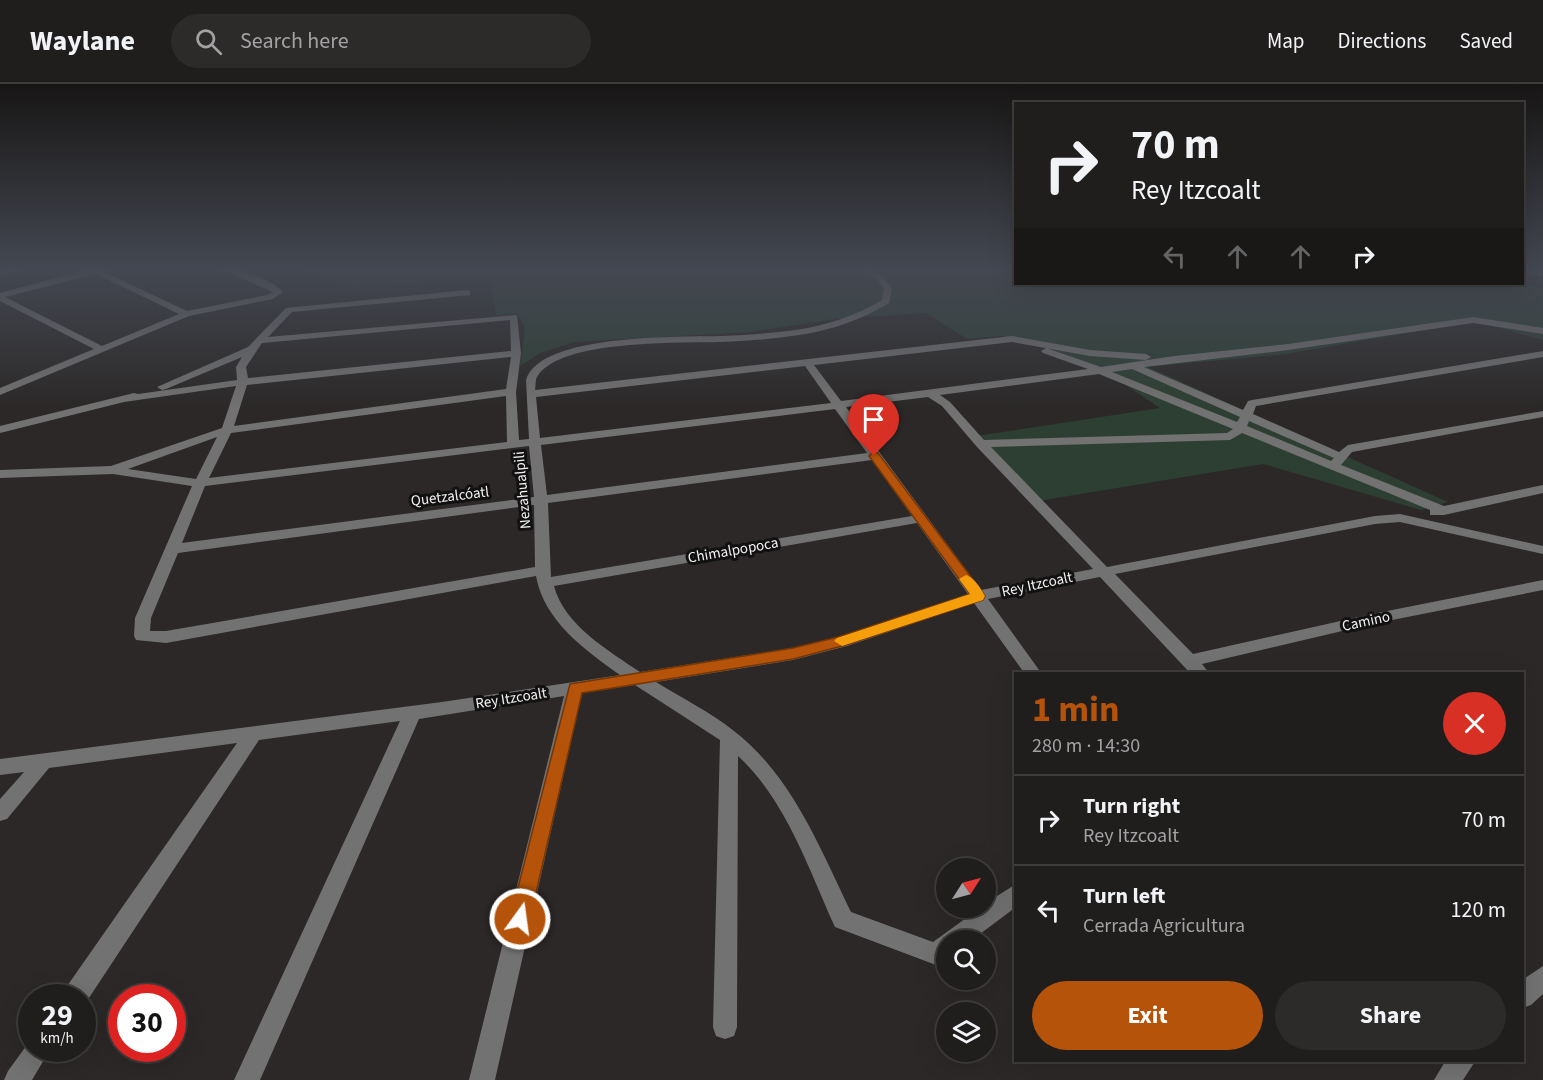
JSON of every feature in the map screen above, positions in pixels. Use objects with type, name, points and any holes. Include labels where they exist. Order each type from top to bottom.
[{"type":"street","points":[[36,315],[102,350]]},
{"type":"street","points":[[0,392],[183,315]]},
{"type":"street","points":[[0,430],[125,399],[182,380],[251,349],[285,315]]},
{"type":"street","points":[[862,315],[818,328],[744,338],[610,344],[582,348],[543,364],[532,377],[530,394],[1012,339],[1090,353],[1174,359]]},
{"type":"street","points":[[262,340],[514,317],[516,353],[511,392],[513,446]]},
{"type":"street","points":[[1473,320],[1543,340]]},
{"type":"street","points":[[0,474],[113,470],[200,483],[838,405],[1174,359],[1288,348],[1473,320],[1543,331]]},
{"type":"street","points":[[1012,339],[1099,370],[1240,429],[1337,461]]},
{"type":"street","points":[[172,549],[200,483],[227,430],[243,382],[241,367],[251,349]]},
{"type":"street","points":[[125,399],[243,382],[516,353]]},
{"type":"street","points":[[981,444],[1230,436],[1240,429],[1252,403],[1543,354]]},
{"type":"street","points":[[808,363],[1033,672]]},
{"type":"street","points":[[1132,365],[1247,414],[1337,461],[1444,511]]},
{"type":"street","points":[[113,470],[227,430],[511,392]]},
{"type":"street","points":[[929,392],[946,404],[981,444],[1200,672]]},
{"type":"street","name":"Nezahualpili","points":[[530,394],[545,577]]},
{"type":"street","points":[[1337,461],[1348,449],[1543,414]]},
{"type":"street","name":"Quetzalcóatl","points":[[172,549],[874,456]]},
{"type":"street","points":[[1400,518],[1444,511],[1543,489]]},
{"type":"street","name":"Chimalpopoca","points":[[172,549],[142,618],[142,636],[166,637],[921,518]]},
{"type":"street","name":"Rey Itzcoalt","points":[[0,767],[413,712],[793,654],[841,642],[978,596],[1375,520],[1400,518],[1543,550]]},
{"type":"street","points":[[545,577],[552,602],[571,627],[609,659],[729,737],[771,778],[843,920],[936,954]]},
{"type":"street","name":"Camino","points":[[1190,661],[1372,619],[1543,585]]},
{"type":"street","points":[[482,1080],[575,688]]},
{"type":"street","points":[[248,1080],[413,712]]},
{"type":"street","points":[[84,984],[255,732]]},
{"type":"street","points":[[725,1027],[729,737]]},
{"type":"street","points":[[1,810],[44,761]]},
{"type":"street","points":[[967,930],[1014,895]]},
{"type":"street","points":[[1524,994],[1543,978]]},
{"type":"street","points":[[17,1080],[29,1062]]},
{"type":"street","points":[[1447,1080],[1461,1062]]},
{"type":"green space","points":[[519,315],[888,315],[835,319],[750,332],[574,342],[540,353],[520,366],[525,328]]},
{"type":"green space","points":[[930,315],[1543,315],[1543,340],[1475,321],[1286,354],[1148,367],[1448,502],[1421,510],[1263,464],[1032,502],[970,437],[1160,408],[1105,371],[1045,348],[1002,336],[967,339]]},
{"type":"slow traffic","points":[[842,641],[978,596],[966,579]]},
{"type":"route","points":[[520,919],[575,688],[793,654],[841,642],[978,596],[874,456]]}]
